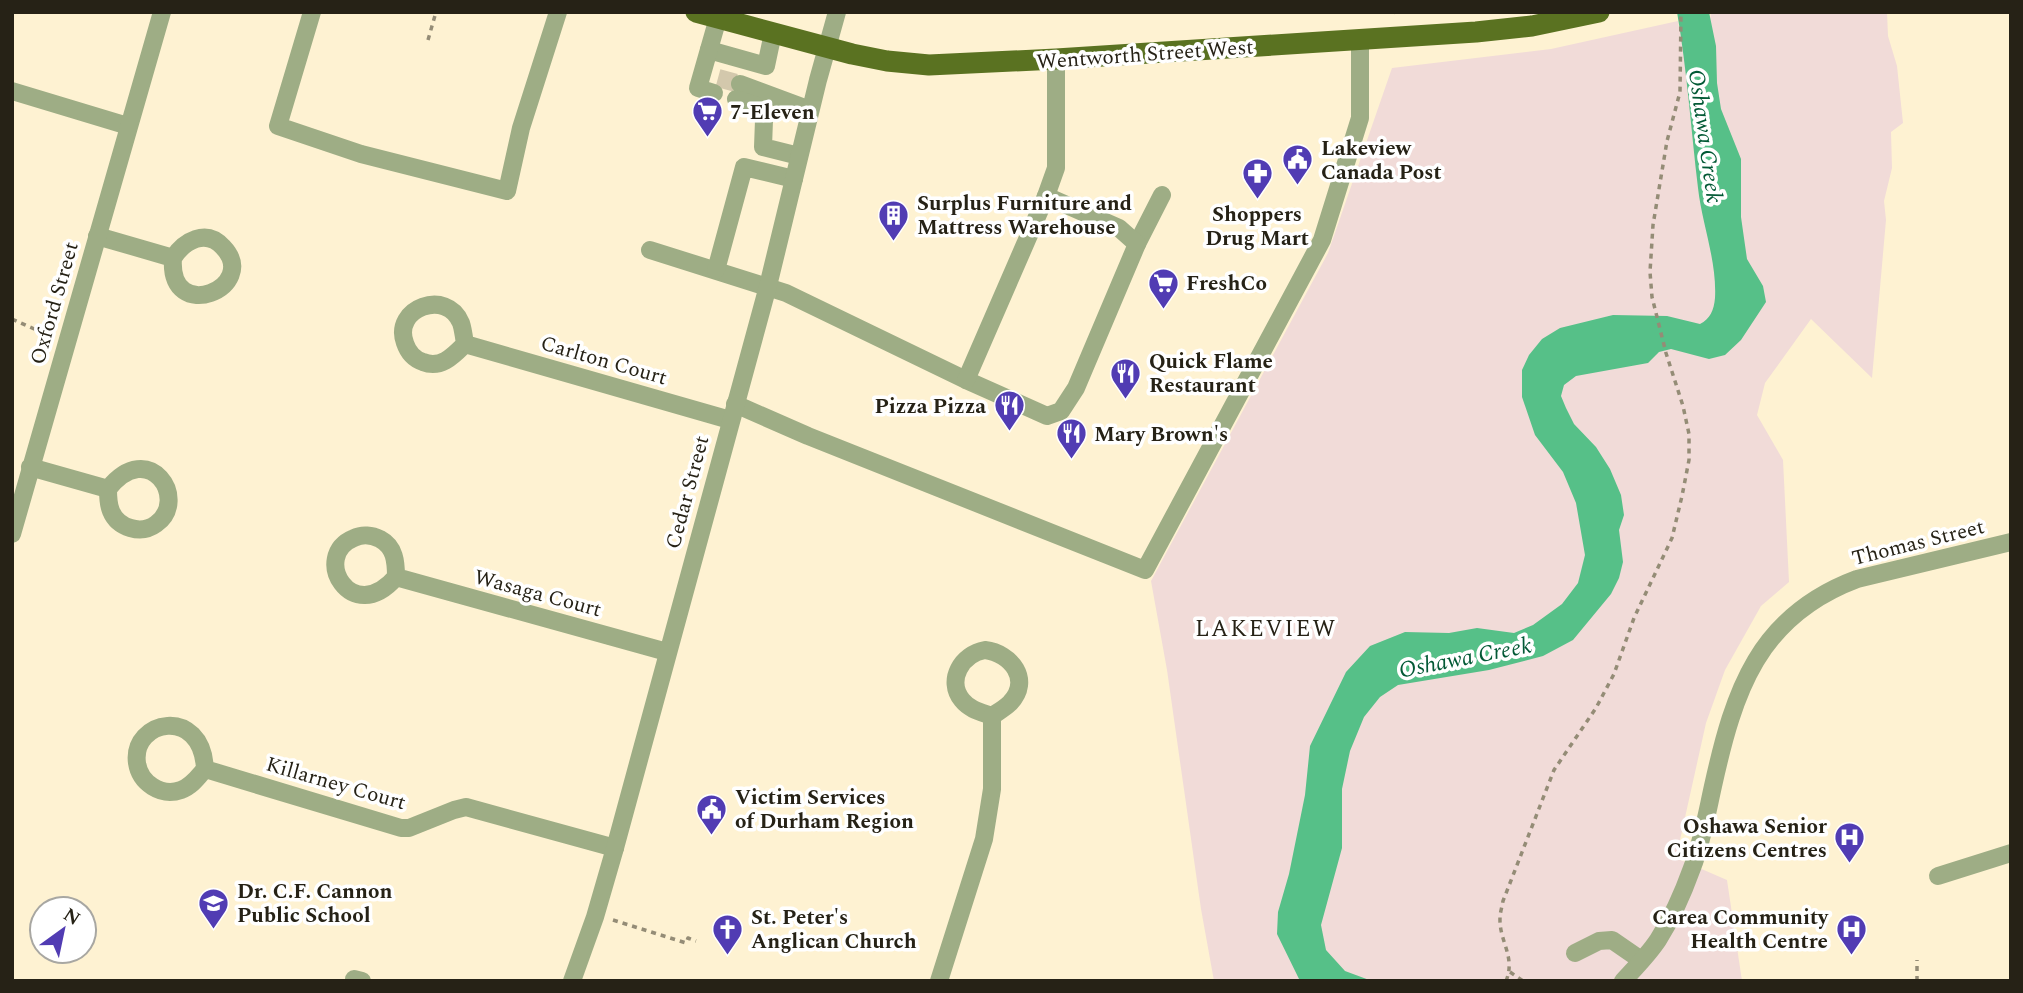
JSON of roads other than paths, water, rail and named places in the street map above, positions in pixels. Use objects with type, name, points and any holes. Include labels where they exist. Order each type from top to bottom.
[{"type":"main road","name":"Wentworth Street West","points":[[696,12],[887,61],[929,65],[1476,32],[1532,26],[1599,12]]},
{"type":"street","points":[[312,12],[278,126],[361,154],[507,191],[521,128],[558,12]]},
{"type":"street","name":"Cedar Street","points":[[572,981],[595,917],[615,848],[768,286],[810,110],[837,12]]},
{"type":"street","name":"Oxford Street","points":[[12,534],[160,13]]},
{"type":"street","points":[[711,82],[709,50],[718,18]]},
{"type":"street","points":[[773,33],[757,97],[764,120],[763,147],[799,156]]},
{"type":"street","name":"Carlton Court","points":[[465,344],[732,412],[821,441],[1145,570],[1322,240],[1360,118],[1360,40]]},
{"type":"street","points":[[709,50],[766,66]]},
{"type":"street","points":[[966,380],[1056,168],[1056,59]]},
{"type":"street","points":[[12,91],[128,126]]},
{"type":"street","points":[[738,91],[810,110]]},
{"type":"street","points":[[716,270],[744,167],[794,179]]},
{"type":"street","points":[[650,250],[768,286],[1047,416],[1061,411],[1076,388],[1137,244],[1162,195]]},
{"type":"street","points":[[1046,196],[1119,228],[1137,244]]},
{"type":"street","points":[[97,236],[173,258]]},
{"type":"street","points":[[30,467],[108,489]]},
{"type":"street","name":"Thomas Street","points":[[1623,981],[1657,942],[1676,906],[1693,866],[1721,748],[1736,699],[1749,669],[1768,640],[1793,614],[1840,585],[2011,542]]},
{"type":"street","name":"Wasaga Court","points":[[397,577],[667,652]]},
{"type":"street","points":[[939,981],[984,839],[992,789],[992,716]]},
{"type":"street","name":"Killarney Court","points":[[205,769],[401,828],[415,826],[466,807],[615,848]]},
{"type":"street","points":[[1938,876],[2011,853]]},
{"type":"street","points":[[1575,953],[1599,941],[1612,940],[1641,960]]},
{"type":"street","points":[[354,981],[362,981]]},
{"type":"water","name":"Oshawa Creek","points":[[1677,12],[1709,12],[1716,46],[1721,109],[1741,159],[1741,217],[1747,259],[1763,286],[1766,302],[1741,340],[1725,355],[1709,359],[1671,349],[1659,352],[1648,363],[1576,376],[1564,385],[1561,396],[1574,424],[1596,447],[1610,469],[1621,495],[1624,515],[1619,530],[1623,562],[1619,578],[1611,594],[1573,640],[1543,656],[1489,670],[1398,685],[1380,697],[1364,717],[1350,751],[1342,789],[1342,848],[1321,925],[1326,950],[1345,971],[1372,981],[1300,981],[1277,934],[1278,912],[1289,874],[1305,795],[1310,746],[1346,672],[1370,646],[1405,632],[1449,633],[1477,628],[1514,633],[1533,625],[1562,604],[1578,583],[1585,555],[1576,503],[1563,472],[1535,435],[1522,397],[1522,370],[1529,355],[1542,339],[1560,328],[1613,315],[1667,316],[1700,324],[1709,317],[1712,310],[1715,298],[1714,270],[1700,202]]},
{"type":"tunnel","points":[[718,78],[740,84]]},
{"type":"place","name":"7-Eleven","points":[[707,139]]},
{"type":"place","name":"Lakeview Canada Post","points":[[1298,187]]},
{"type":"place","name":"Shoppers Drug Mart","points":[[1257,201]]},
{"type":"place","name":"Surplus Furniture and Mattress Warehouse","points":[[894,242]]},
{"type":"place","name":"FreshCo","points":[[1163,310]]},
{"type":"place","name":"Quick Flame Restaurant","points":[[1126,400]]},
{"type":"place","name":"Pizza Pizza","points":[[1009,433]]},
{"type":"place","name":"Mary Brown's","points":[[1071,461]]},
{"type":"place","name":"Victim Services of Durham Region","points":[[712,836]]},
{"type":"place","name":"Oshawa Senior Citizens Centres","points":[[1850,865]]},
{"type":"place","name":"Dr. C.F. Cannon Public School","points":[[214,930]]},
{"type":"place","name":"St. Peter's Anglican Church","points":[[728,956]]},
{"type":"place","name":"Carea Community Health Centre","points":[[1851,956]]},
{"type":"district","name":"LAKEVIEW","points":[[1266,628]]}]
